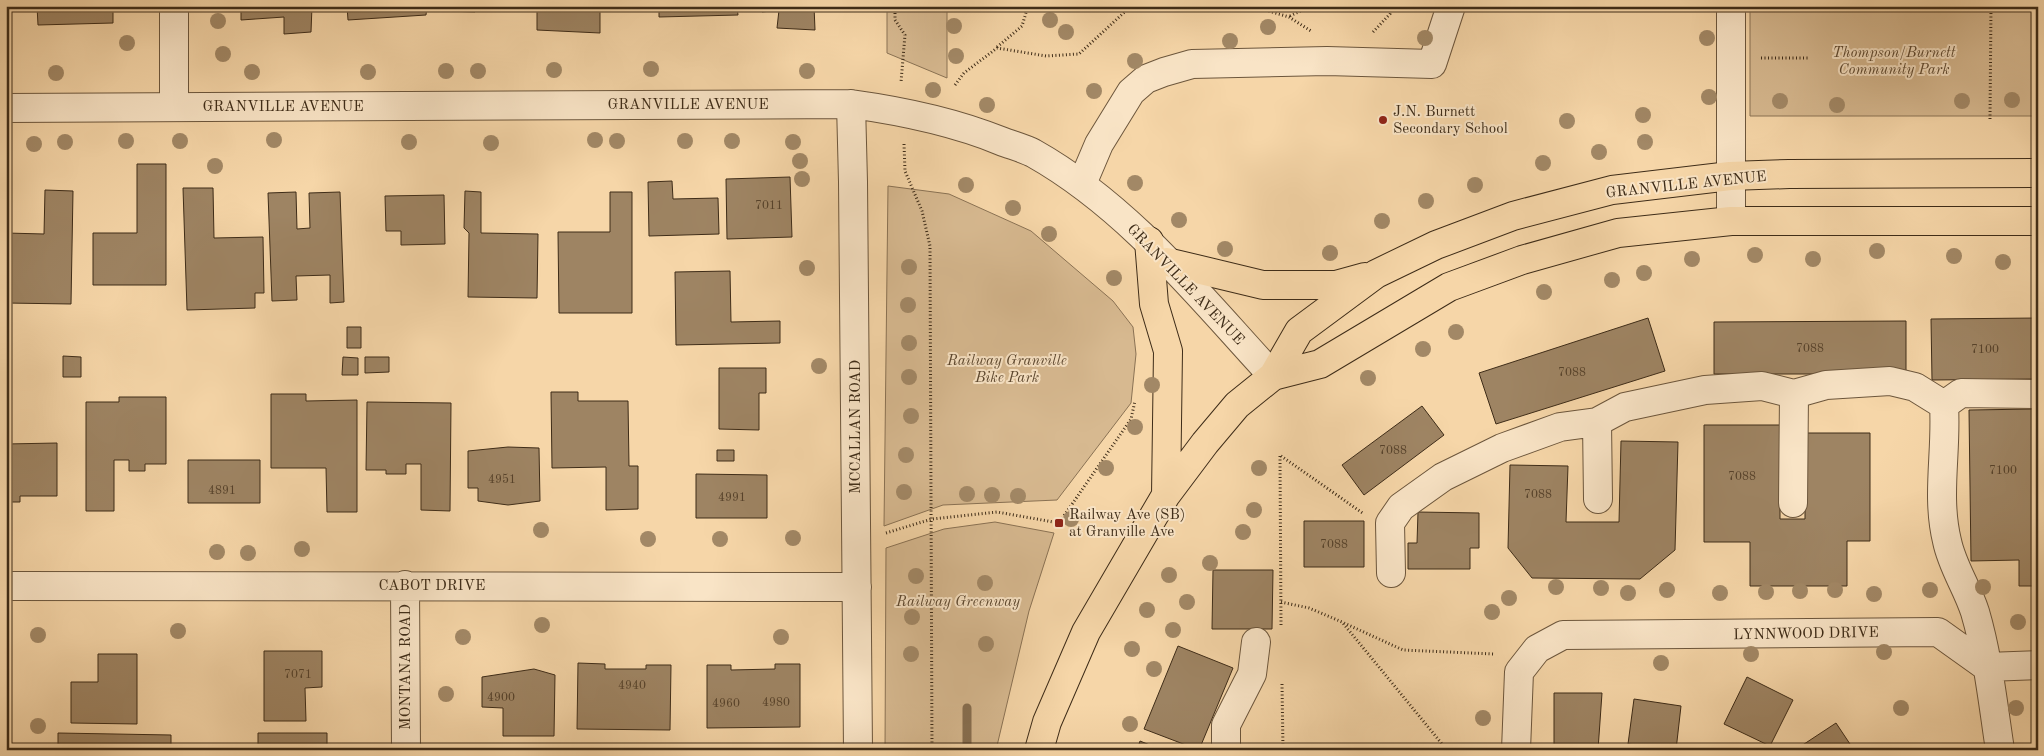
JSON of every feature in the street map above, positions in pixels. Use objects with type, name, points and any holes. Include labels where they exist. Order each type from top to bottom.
[{"type":"main road","name":"GRANVILLE AVENUE","points":[[1273,376],[1298,331],[1376,274],[1436,245],[1513,216],[1612,190],[1730,176],[2038,173]]},
{"type":"main road","points":[[1039,750],[1047,722],[1086,632],[1166,495],[1237,405],[1273,376],[1320,364],[1449,287],[1522,260],[1618,233],[1731,221],[2038,221]]},
{"type":"main road","points":[[1149,241],[1154,304],[1168,351],[1166,495]]},
{"type":"main road","points":[[1167,262],[1263,285],[1336,285],[1376,274]]},
{"type":"street","points":[[174,6],[174,106]]},
{"type":"street","points":[[1082,184],[1099,144],[1131,92],[1146,79],[1192,64],[1327,61],[1432,64],[1451,6]]},
{"type":"street","points":[[1731,6],[1731,221]]},
{"type":"street","name":"GRANVILLE AVENUE","points":[[6,108],[851,104],[903,112],[967,127],[1031,152],[1082,184],[1149,241],[1273,376]]},
{"type":"street","name":"MCCALLAN ROAD","points":[[851,104],[858,750]]},
{"type":"street","points":[[1391,573],[1390,523],[1401,506],[1443,477],[1502,448],[1560,428],[1597,422],[1625,407],[1705,390],[1762,386],[1794,394],[1826,384],[1890,382],[1916,387],[1944,405]]},
{"type":"street","points":[[1944,405],[1961,393],[2038,394]]},
{"type":"street","points":[[1793,503],[1794,394]]},
{"type":"street","points":[[1944,405],[1941,501],[1947,541],[1954,566],[1975,612],[1987,667],[2000,750]]},
{"type":"street","points":[[1597,422],[1598,499]]},
{"type":"street","name":"MONTANA ROAD","points":[[405,585],[406,750]]},
{"type":"street","name":"CABOT DRIVE","points":[[6,586],[857,587]]},
{"type":"street","name":"LYNNWOOD DRIVE","points":[[1537,649],[1563,635],[1938,632],[1987,667]]},
{"type":"street","points":[[1226,750],[1226,725],[1252,674],[1256,642]]},
{"type":"street","points":[[1516,750],[1519,672],[1537,649]]},
{"type":"street","points":[[1987,667],[2038,665]]},
{"type":"path","points":[[895,6],[895,20],[905,35],[901,82]]},
{"type":"path","points":[[956,85],[964,73],[1022,26],[1028,6]]},
{"type":"path","points":[[997,48],[1046,56],[1079,54],[1131,6]]},
{"type":"path","points":[[1252,6],[1289,16],[1327,43],[1327,61]]},
{"type":"path","points":[[1289,16],[1311,6]]},
{"type":"path","points":[[1990,119],[1991,6]]},
{"type":"path","points":[[1730,58],[1810,58]]},
{"type":"path","points":[[905,164],[905,170],[922,211],[930,246],[932,750]]},
{"type":"path","points":[[878,536],[932,519],[998,512],[1059,523],[1131,419],[1136,400]]},
{"type":"path","points":[[1281,631],[1280,456],[1362,513],[1390,523]]},
{"type":"path","points":[[1281,602],[1309,608],[1403,650],[1486,655],[1537,649]]},
{"type":"path","points":[[1342,622],[1447,750]]},
{"type":"path","points":[[1282,681],[1283,750]]},
{"type":"green space","points":[[887,6],[947,6],[947,78],[887,53]]},
{"type":"green space","name":"Thompson/Burnett Community Park","points":[[1750,6],[2038,6],[2038,116],[1750,116]]},
{"type":"green space","name":"Railway Granville Bike Park","points":[[888,186],[949,194],[1031,231],[1113,301],[1133,327],[1136,354],[1131,403],[1057,500],[943,505],[884,526]]},
{"type":"green space","name":"Railway Greenway","points":[[995,522],[1054,533],[1029,611],[996,750],[885,750],[886,548],[944,529]]},
{"type":"building","points":[[37,6],[113,6],[113,23],[38,25]]},
{"type":"building","points":[[241,6],[312,6],[311,32],[284,34],[284,17],[241,20]]},
{"type":"building","points":[[347,6],[427,6],[426,15],[348,20]]},
{"type":"building","points":[[445,6],[475,6],[475,12],[445,11]]},
{"type":"building","points":[[537,6],[600,6],[600,33],[537,30]]},
{"type":"building","points":[[659,6],[737,6],[738,15],[659,17]]},
{"type":"building","points":[[762,6],[814,6],[815,30],[777,28],[779,10],[762,12]]},
{"type":"building","points":[[137,164],[166,164],[166,285],[93,285],[93,233],[137,233]]},
{"type":"building","points":[[790,177],[792,237],[727,239],[726,179]]},
{"type":"building","points":[[672,181],[673,199],[718,198],[719,234],[649,236],[648,182]]},
{"type":"building","points":[[183,188],[213,188],[214,238],[263,237],[264,293],[255,293],[255,308],[187,310]]},
{"type":"building","points":[[45,190],[73,191],[71,304],[6,303],[6,233],[44,234]]},
{"type":"building","points":[[465,191],[481,192],[481,233],[538,234],[537,298],[468,297],[469,233],[464,228]]},
{"type":"building","points":[[296,192],[297,229],[310,228],[309,193],[340,192],[344,302],[330,303],[330,275],[296,276],[297,300],[272,301],[268,193]]},
{"type":"building","points":[[610,192],[632,192],[632,313],[559,313],[558,232],[610,232]]},
{"type":"building","points":[[444,195],[445,244],[401,245],[401,231],[386,231],[385,196]]},
{"type":"building","points":[[730,271],[731,322],[780,321],[780,343],[676,345],[675,272]]},
{"type":"building","points":[[1648,318],[1665,371],[1496,424],[1479,373]]},
{"type":"building","points":[[2038,318],[2038,379],[1932,380],[1931,319]]},
{"type":"building","points":[[1906,321],[1906,374],[1714,374],[1714,322]]},
{"type":"building","points":[[347,327],[361,327],[361,348],[347,348]]},
{"type":"building","points":[[63,356],[81,357],[81,377],[63,377]]},
{"type":"building","points":[[343,357],[358,358],[358,375],[342,375]]},
{"type":"building","points":[[365,357],[389,357],[389,372],[365,373]]},
{"type":"building","points":[[719,368],[766,368],[766,393],[759,393],[759,430],[719,429]]},
{"type":"building","points":[[551,392],[578,392],[578,401],[628,401],[629,466],[638,466],[638,509],[606,510],[606,467],[552,468]]},
{"type":"building","points":[[271,394],[306,394],[306,401],[357,400],[357,512],[327,512],[326,468],[271,468]]},
{"type":"building","points":[[119,397],[166,397],[166,464],[145,464],[145,471],[129,471],[129,460],[114,460],[114,511],[86,511],[86,402],[119,402]]},
{"type":"building","points":[[367,402],[451,403],[450,511],[421,510],[421,464],[406,464],[406,474],[386,474],[386,470],[366,470]]},
{"type":"building","points":[[1422,406],[1444,435],[1364,495],[1342,465]]},
{"type":"building","points":[[2035,409],[2038,586],[2019,586],[2019,560],[1971,561],[1969,410]]},
{"type":"building","points":[[1704,425],[1780,425],[1780,519],[1805,519],[1805,433],[1870,433],[1870,541],[1847,541],[1847,586],[1750,586],[1750,542],[1704,542]]},
{"type":"building","points":[[1621,441],[1678,442],[1675,550],[1640,579],[1532,578],[1508,548],[1510,465],[1568,466],[1566,522],[1619,522]]},
{"type":"building","points":[[57,443],[57,496],[20,496],[20,502],[6,502],[6,444]]},
{"type":"building","points":[[508,447],[539,448],[540,501],[508,505],[478,501],[478,488],[468,488],[468,451]]},
{"type":"building","points":[[717,450],[734,450],[734,461],[717,461]]},
{"type":"building","points":[[188,460],[260,460],[260,503],[188,503]]},
{"type":"building","points":[[696,474],[767,475],[767,518],[696,518]]},
{"type":"building","points":[[1418,512],[1479,513],[1479,548],[1470,548],[1470,569],[1408,569],[1408,543],[1417,543]]},
{"type":"building","points":[[1304,521],[1364,521],[1364,567],[1304,567]]},
{"type":"building","points":[[1213,570],[1273,570],[1272,629],[1212,629]]},
{"type":"building","points":[[1178,646],[1233,668],[1199,750],[1144,729]]},
{"type":"building","points":[[264,651],[322,651],[322,687],[305,688],[306,721],[264,721]]},
{"type":"building","points":[[98,654],[137,654],[137,724],[71,723],[71,682],[98,682]]},
{"type":"building","points":[[578,663],[605,664],[605,669],[646,669],[646,665],[671,665],[670,730],[577,729]]},
{"type":"building","points":[[775,664],[800,664],[800,727],[707,728],[707,665],[731,665],[731,670],[775,669]]},
{"type":"building","points":[[534,669],[555,675],[554,736],[503,736],[503,708],[482,707],[482,677]]},
{"type":"building","points":[[1747,677],[1793,700],[1770,746],[1724,724]]},
{"type":"building","points":[[1554,693],[1602,693],[1598,750],[1554,750]]},
{"type":"building","points":[[1634,699],[1681,706],[1676,750],[1628,744]]},
{"type":"building","points":[[1836,723],[1854,750],[1795,750]]},
{"type":"building","points":[[58,733],[171,735],[171,750],[58,750]]},
{"type":"building","points":[[258,733],[327,733],[327,750],[258,750]]},
{"type":"building","points":[[1140,741],[1162,750],[1137,750]]},
{"type":"waterway","points":[[967,708],[967,750]]},
{"type":"place","name":"J.N. Burnett Secondary School","points":[[1383,120]]},
{"type":"place","name":"Railway Ave (SB) at Granville Ave","points":[[1059,523]]}]
